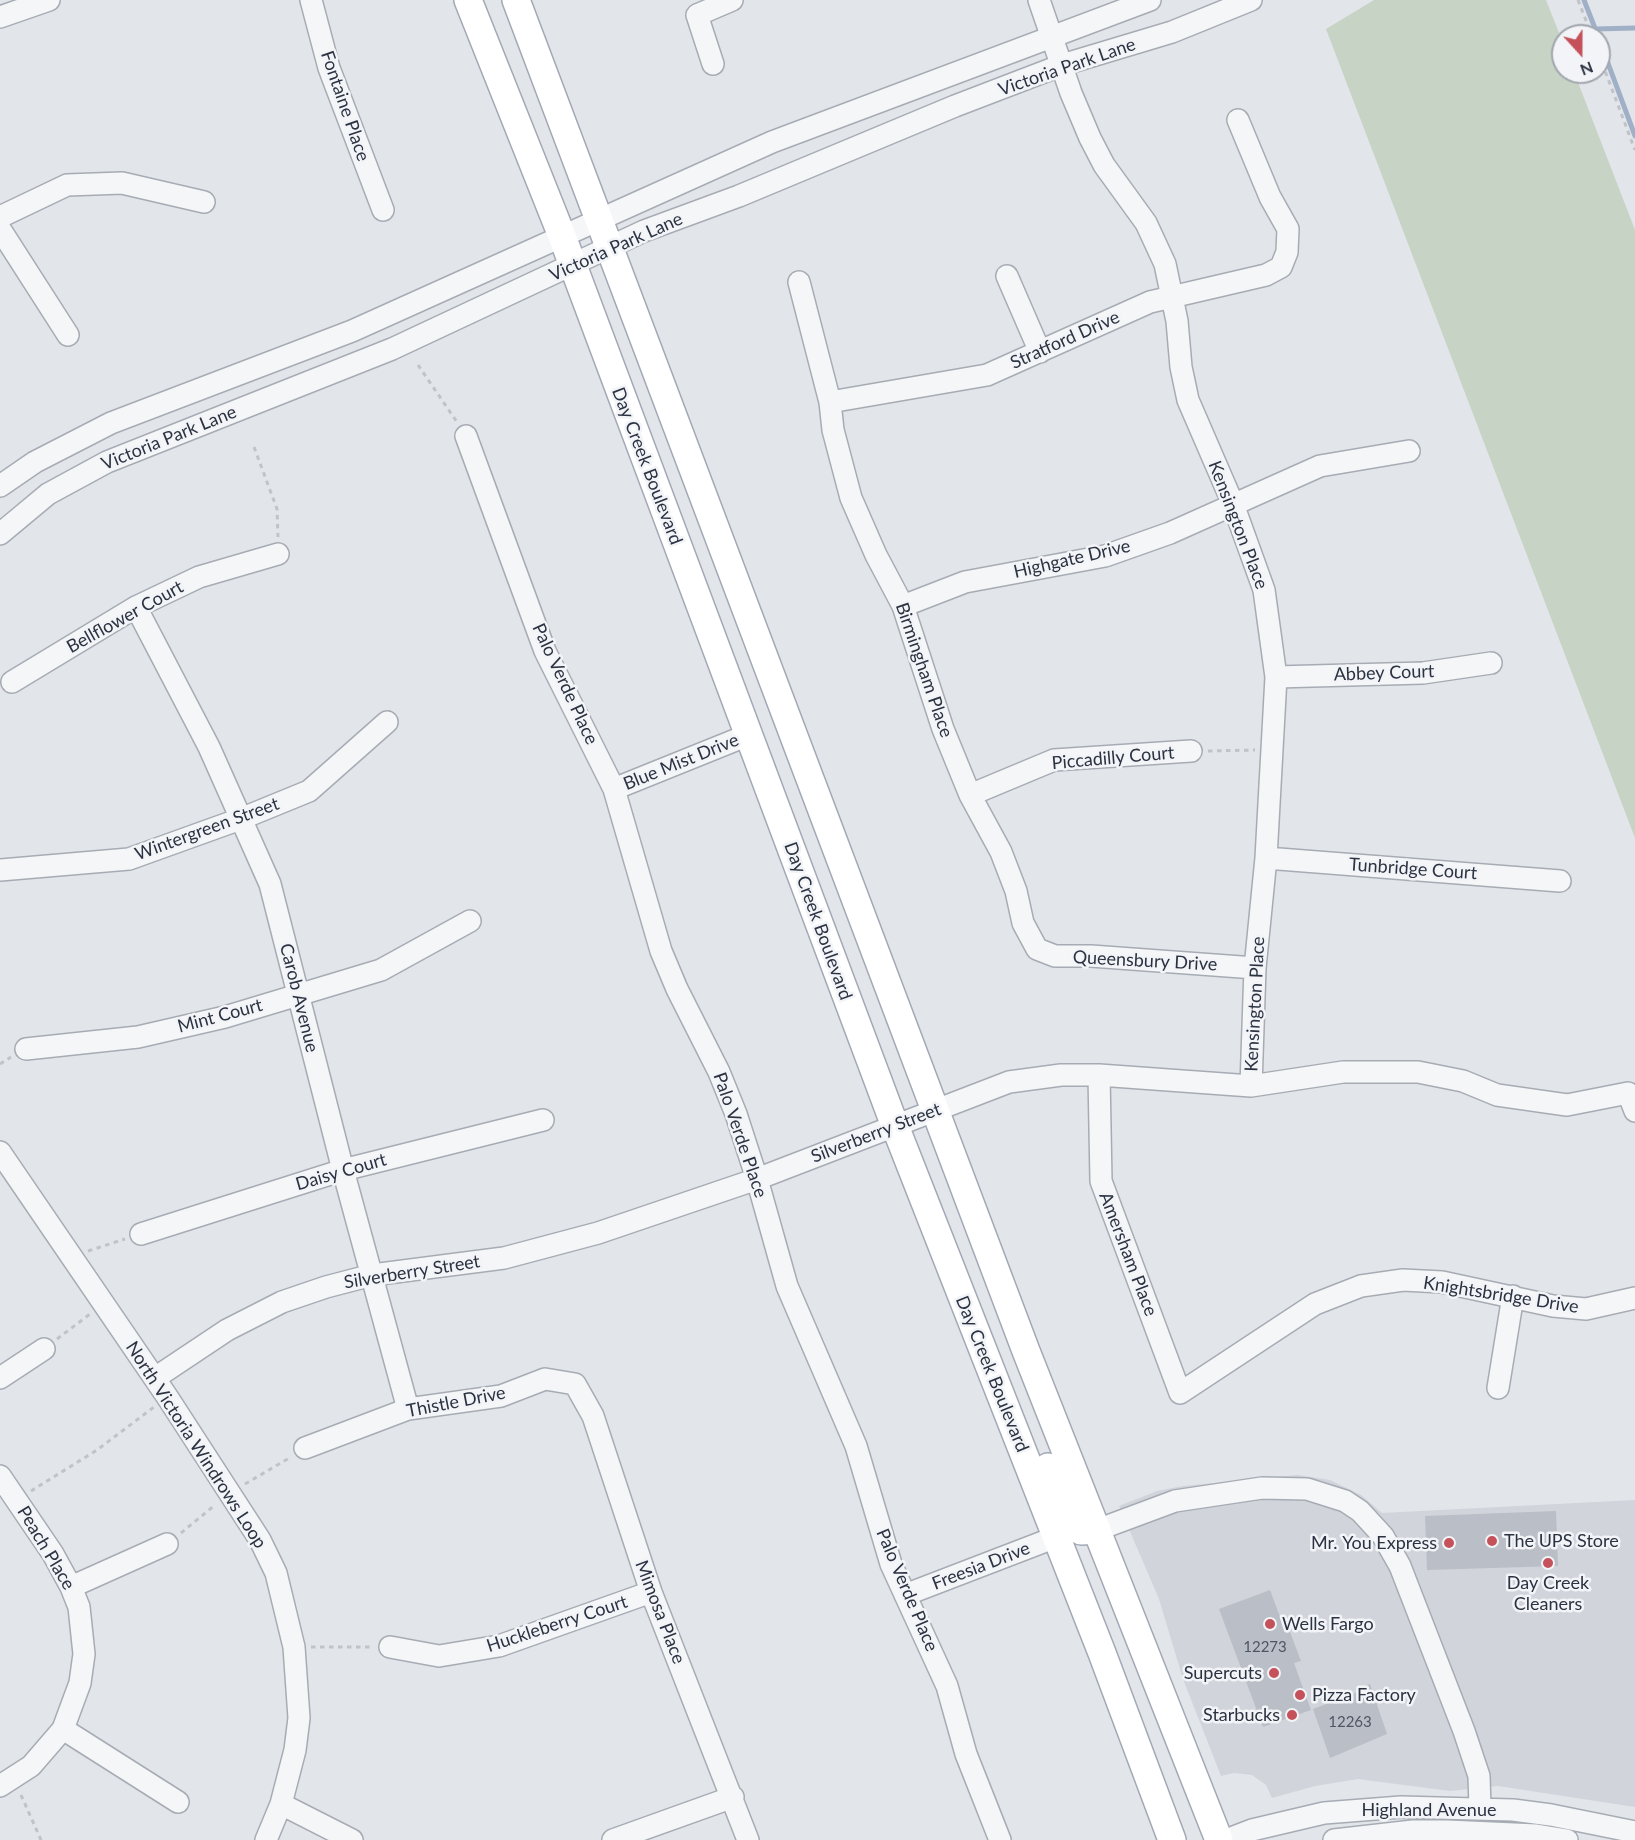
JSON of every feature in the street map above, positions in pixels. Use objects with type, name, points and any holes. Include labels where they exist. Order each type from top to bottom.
[{"type":"main road","name":"Day Creek Boulevard","points":[[468,0],[562,236],[895,1126],[1172,1840]]},
{"type":"main road","points":[[516,0],[934,1111],[1220,1840]]},
{"type":"main road","points":[[1001,1398],[1022,1408],[1072,1524],[1081,1531],[1097,1530]]},
{"type":"street","points":[[0,17],[49,0]]},
{"type":"street","name":"Fontaine Place","points":[[311,0],[330,68],[383,210]]},
{"type":"street","points":[[713,64],[697,15],[732,0]]},
{"type":"street","name":"Kensington Place","points":[[1039,0],[1071,93],[1104,165],[1146,223],[1165,264],[1177,321],[1181,367],[1188,400],[1233,504],[1264,590],[1276,677],[1266,858],[1255,968],[1251,1086]]},
{"type":"street","name":"Victoria Park Lane","points":[[0,486],[35,462],[111,423],[352,331],[771,142],[1150,0]]},
{"type":"street","name":"Victoria Park Lane","points":[[0,534],[48,494],[107,462],[383,354],[609,246],[1062,65],[1172,32],[1251,0]]},
{"type":"street","name":"Stratford Drive","points":[[830,402],[987,375],[1150,302],[1266,275],[1281,267],[1287,252],[1288,229],[1270,197],[1238,120]]},
{"type":"street","points":[[0,218],[68,185],[122,183],[204,202]]},
{"type":"street","points":[[0,229],[68,335]]},
{"type":"street","points":[[1006,276],[1040,352]]},
{"type":"street","name":"Birmingham Place","points":[[799,282],[830,402],[833,430],[851,498],[876,555],[903,606],[943,729],[970,795],[1001,852],[1016,891],[1023,923],[1037,949]]},
{"type":"street","name":"Palo Verde Place","points":[[466,436],[545,651],[614,789],[661,951],[677,989],[719,1072],[757,1179],[787,1286],[856,1446],[879,1529],[905,1595],[932,1649],[947,1686],[966,1754],[999,1840]]},
{"type":"street","name":"Highgate Drive","points":[[903,606],[965,582],[1105,556],[1170,533],[1320,466],[1409,451]]},
{"type":"street","name":"Bellflower Court","points":[[12,682],[136,607],[199,577],[278,554]]},
{"type":"street","name":"Carob Avenue","points":[[136,607],[209,747],[243,818],[270,884],[343,1170],[408,1409]]},
{"type":"street","name":"Abbey Court","points":[[1276,677],[1423,674],[1491,663]]},
{"type":"street","name":"Wintergreen Street","points":[[0,870],[129,859],[243,818],[309,791],[387,722]]},
{"type":"street","name":"Blue Mist Drive","points":[[614,789],[748,735]]},
{"type":"street","name":"Piccadilly Court","points":[[970,795],[1054,760],[1191,751]]},
{"type":"street","name":"Tunbridge Court","points":[[1266,858],[1560,881]]},
{"type":"street","name":"Mint Court","points":[[26,1049],[138,1037],[225,1017],[297,993],[381,970],[470,921]]},
{"type":"street","name":"Queensbury Drive","points":[[1037,949],[1055,956],[1091,956],[1255,968]]},
{"type":"street","name":"Silverberry Street","points":[[154,1378],[227,1330],[282,1302],[372,1275],[504,1258],[598,1233],[757,1179],[1010,1082],[1061,1076],[1098,1075],[1251,1086],[1343,1072],[1418,1072],[1463,1081],[1497,1095],[1567,1105],[1632,1102]]},
{"type":"street","name":"Amersham Place","points":[[1098,1075],[1101,1181],[1180,1393]]},
{"type":"street","name":"Daisy Court","points":[[141,1234],[343,1170],[543,1120]]},
{"type":"street","name":"North Victoria Windrows Loop","points":[[0,1152],[168,1398],[260,1540],[276,1573],[294,1647],[299,1718],[295,1750],[281,1804],[266,1840]]},
{"type":"street","name":"Knightsbridge Drive","points":[[1180,1393],[1315,1304],[1361,1286],[1403,1280],[1442,1282],[1553,1306],[1587,1309],[1635,1298]]},
{"type":"street","points":[[1498,1388],[1513,1296]]},
{"type":"street","points":[[0,1378],[44,1349]]},
{"type":"street","name":"Thistle Drive","points":[[305,1448],[408,1409],[501,1396],[545,1379],[575,1384]]},
{"type":"street","name":"Mimosa Place","points":[[575,1384],[593,1416],[651,1592],[748,1840]]},
{"type":"street","name":"Peach Place","points":[[0,1476],[53,1554],[79,1607],[84,1654],[80,1683],[63,1729]]},
{"type":"street","points":[[1097,1530],[1175,1500],[1262,1488],[1307,1489],[1345,1501],[1360,1510],[1383,1536],[1400,1566],[1464,1731],[1479,1776],[1480,1808]]},
{"type":"street","name":"Freesia Drive","points":[[905,1595],[1056,1537]]},
{"type":"street","points":[[71,1587],[167,1544]]},
{"type":"street","name":"Huckleberry Court","points":[[390,1647],[439,1656],[499,1647],[651,1592]]},
{"type":"street","points":[[5,1783],[31,1766],[63,1729],[178,1802]]},
{"type":"street","points":[[613,1840],[733,1797]]},
{"type":"street","points":[[281,1804],[352,1840]]},
{"type":"street","name":"Highland Avenue","points":[[1226,1840],[1283,1822],[1359,1809],[1480,1808],[1551,1815],[1635,1832]]},
{"type":"street","name":"Highland Avenue","points":[[1334,1840],[1424,1831],[1536,1835],[1568,1840]]},
{"type":"path","points":[[1578,0],[1587,24]]},
{"type":"path","points":[[1610,84],[1635,150]]},
{"type":"path","points":[[418,365],[466,436]]},
{"type":"path","points":[[254,447],[277,509],[278,554]]},
{"type":"path","points":[[1191,751],[1272,750]]},
{"type":"path","points":[[70,1256],[141,1234]]},
{"type":"path","points":[[44,1349],[103,1304]]},
{"type":"path","points":[[16,1500],[97,1450],[168,1398]]},
{"type":"path","points":[[294,1647],[390,1647]]},
{"type":"path","points":[[5,1783],[30,1811],[41,1840]]},
{"type":"shaded area","points":[[1298,1475],[1330,1480],[1361,1495],[1382,1513],[1635,1500],[1635,1807],[1498,1786],[1450,1791],[1358,1779],[1315,1786],[1272,1798],[1266,1785],[1252,1775],[1234,1773],[1221,1776],[1183,1679],[1159,1599],[1119,1506],[1157,1491],[1183,1486]]},
{"type":"green space","points":[[1374,0],[1546,0],[1555,24],[1551,24],[1551,84],[1579,84],[1635,230],[1635,838],[1326,29]]},
{"type":"building","points":[[1556,1511],[1558,1566],[1427,1570],[1425,1516]]},
{"type":"building","points":[[1270,1590],[1286,1633],[1290,1632],[1301,1661],[1294,1663],[1311,1710],[1263,1727],[1219,1609]]},
{"type":"building","points":[[1370,1684],[1387,1734],[1330,1758],[1313,1709],[1358,1692],[1357,1689]]},
{"type":"waterway","points":[[1584,0],[1593,24]]},
{"type":"waterway","points":[[1611,29],[1635,28]]},
{"type":"waterway","points":[[1611,71],[1635,136]]},
{"type":"place","name":"The UPS Store","points":[[1492,1541]]},
{"type":"place","name":"Mr. You Express","points":[[1449,1543]]},
{"type":"place","name":"Day Creek Cleaners","points":[[1548,1563]]},
{"type":"place","name":"Wells Fargo","points":[[1270,1624]]},
{"type":"place","name":"Supercuts","points":[[1274,1673]]},
{"type":"place","name":"Pizza Factory","points":[[1300,1695]]},
{"type":"place","name":"Starbucks","points":[[1292,1715]]}]
